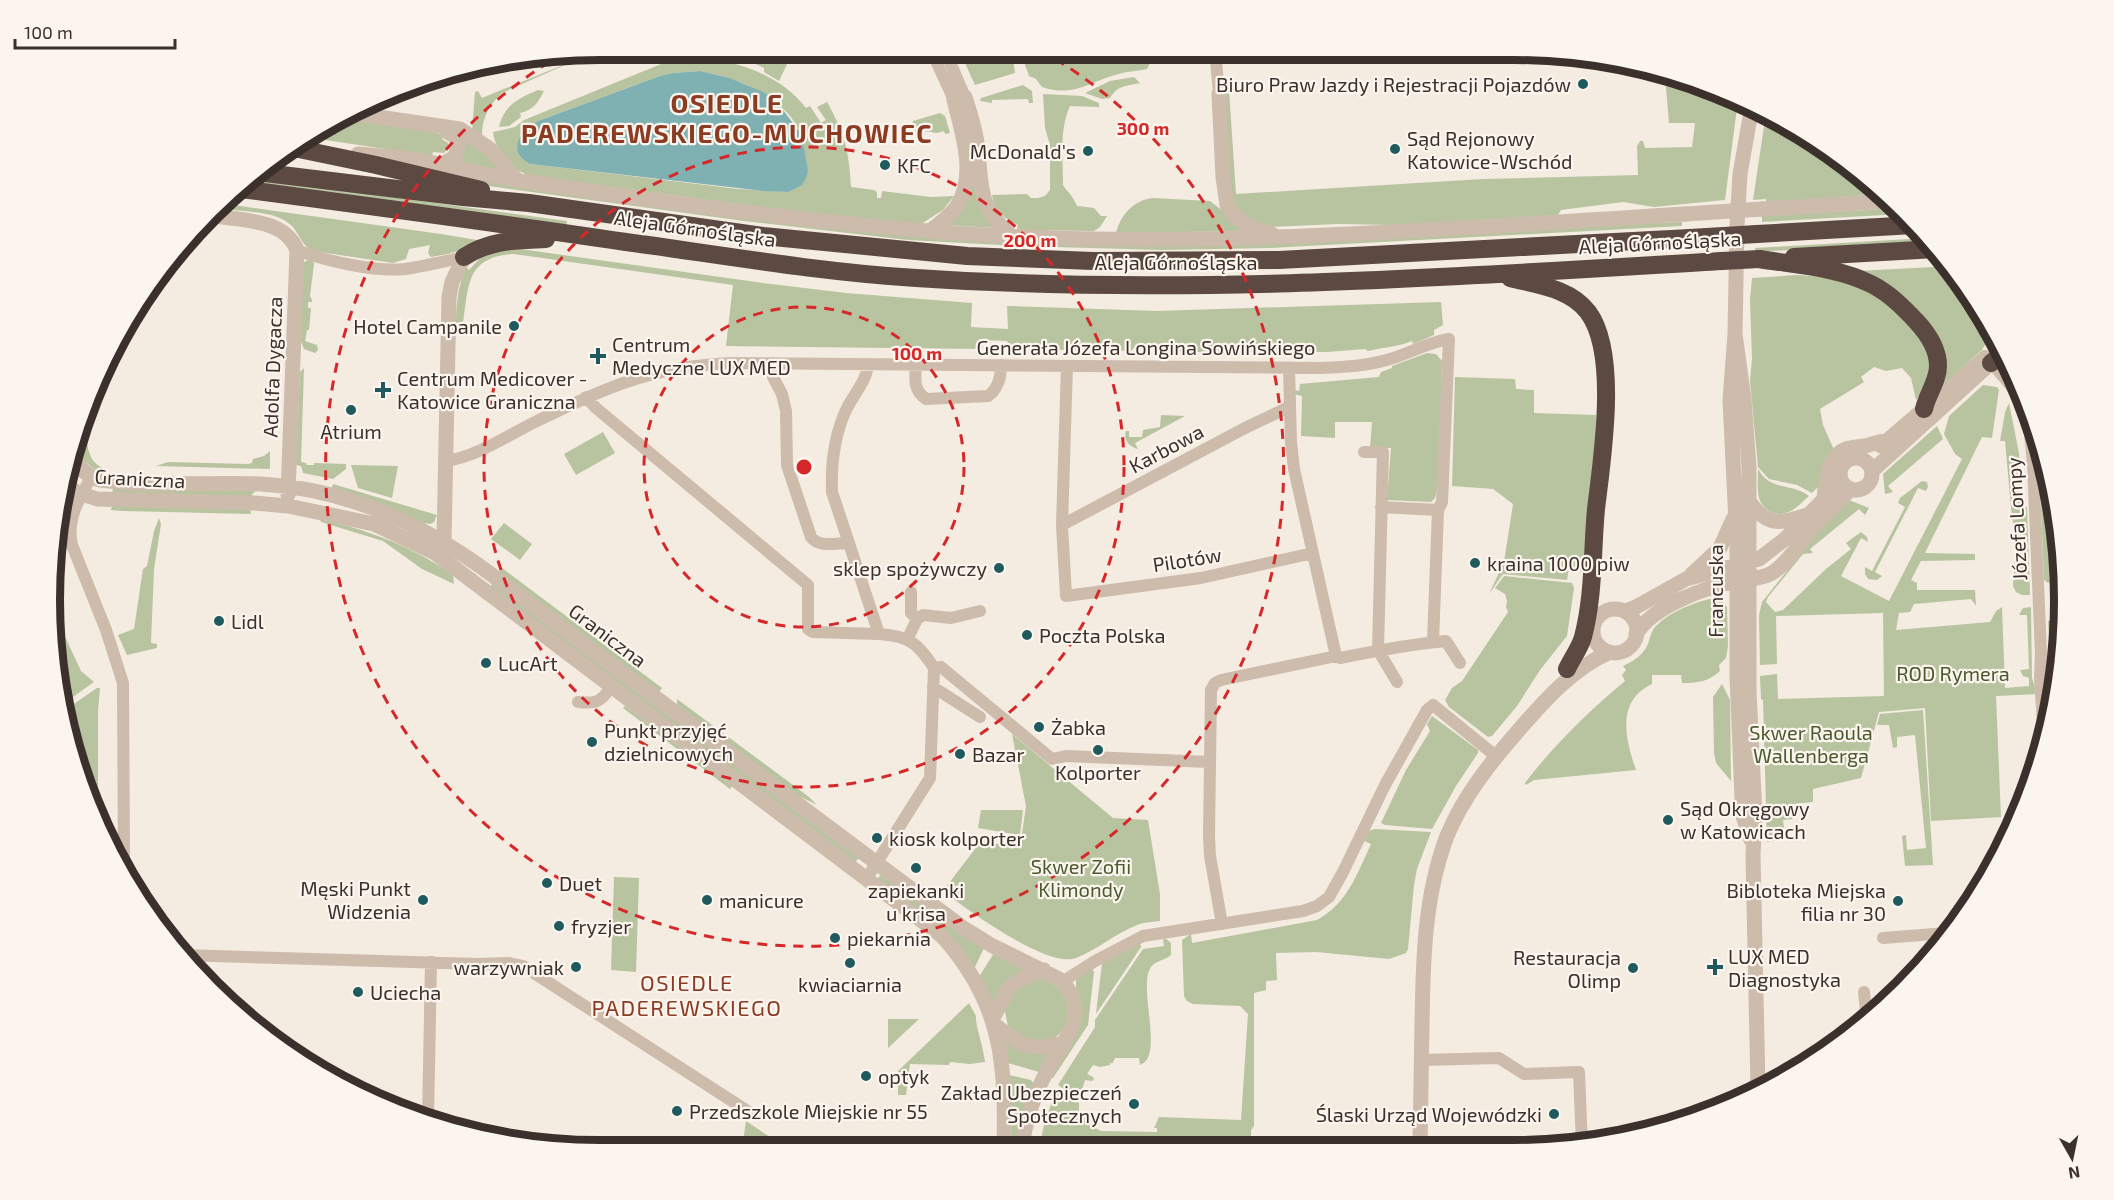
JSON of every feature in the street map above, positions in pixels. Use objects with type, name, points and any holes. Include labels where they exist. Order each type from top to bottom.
[{"type":"highway","points":[[302,150],[444,180],[529,203]]},
{"type":"highway","name":"Aleja Górnośląska","points":[[269,174],[529,203],[803,241],[966,256],[1093,261],[1279,260],[1903,226]]},
{"type":"highway","name":"Aleja Górnośląska","points":[[249,190],[749,259],[875,275],[936,280],[1174,287],[1309,284],[1925,250]]},
{"type":"highway","points":[[464,257],[478,247],[499,241],[593,237]]},
{"type":"highway","points":[[1759,259],[1827,270],[1856,278],[1878,288],[1905,310],[1924,330],[1937,358],[1937,375],[1927,396],[1924,409]]},
{"type":"highway","points":[[1491,274],[1563,292],[1592,317],[1601,336],[1606,416],[1589,607],[1583,638],[1565,676]]},
{"type":"street","points":[[930,231],[953,212],[961,199],[965,186],[967,161],[960,98],[937,60]]},
{"type":"street","points":[[948,60],[977,141],[983,200],[994,219],[1012,237]]},
{"type":"street","points":[[1216,60],[1223,177],[1227,205],[1245,224],[1284,238]]},
{"type":"street","points":[[363,115],[460,129],[490,149],[517,180]]},
{"type":"street","name":"Francuska","points":[[1750,115],[1740,174],[1735,334],[1730,400],[1735,513],[1744,572],[1755,816],[1753,846],[1758,1081]]},
{"type":"street","points":[[436,126],[451,133],[458,141],[455,157],[440,165]]},
{"type":"street","points":[[303,149],[421,161],[517,180],[764,214],[1012,237],[1166,240],[1284,238],[1878,202]]},
{"type":"street","points":[[220,217],[271,225],[286,233],[297,250],[321,260],[404,269],[464,257]]},
{"type":"street","name":"Adolfa Dygacza","points":[[288,506],[297,250]]},
{"type":"street","points":[[439,547],[445,461],[449,297],[452,282],[464,257]]},
{"type":"street","name":"Francuska","points":[[1735,334],[1747,437],[1749,501],[1744,572],[1736,611],[1743,816],[1753,846]]},
{"type":"street","name":"Generała Józefa Longina Sowińskiego","points":[[445,461],[471,454],[586,397],[628,380],[671,369],[724,363],[1332,368],[1387,360],[1449,339],[1442,502],[1438,510],[1433,642]]},
{"type":"street","points":[[1862,459],[1888,441],[1985,356],[1996,357]]},
{"type":"street","points":[[1872,471],[1997,358]]},
{"type":"street","points":[[773,363],[773,377],[782,394],[786,411],[787,465],[811,537],[814,542],[820,544],[848,543]]},
{"type":"street","points":[[868,364],[865,377],[845,413],[832,457],[832,492],[879,634]]},
{"type":"street","points":[[916,365],[915,386],[926,399],[988,396],[993,393],[1001,366]]},
{"type":"street","points":[[1062,525],[1067,366]]},
{"type":"street","points":[[1289,369],[1289,407],[1294,469],[1336,656]]},
{"type":"street","points":[[586,397],[596,408],[808,585],[806,618],[808,629],[813,632],[879,634],[908,638],[926,655],[934,668],[930,778],[867,878]]},
{"type":"street","name":"Karbowa","points":[[1062,525],[1289,407]]},
{"type":"street","points":[[1824,498],[1830,464],[1839,453],[1847,448],[1888,441]]},
{"type":"street","name":"Józefa Lompy","points":[[2031,446],[2042,713]]},
{"type":"street","points":[[1364,452],[1383,452],[1378,650],[1397,682]]},
{"type":"street","points":[[1851,458],[1862,459],[1869,464],[1872,471],[1872,478],[1865,487],[1856,490],[1846,484],[1840,469],[1851,458]]},
{"type":"street","points":[[77,463],[91,477],[71,520],[70,540],[106,630],[123,683],[124,854]]},
{"type":"street","name":"Graniczna","points":[[91,477],[109,481],[261,484],[326,495],[369,506],[398,518],[439,547],[611,687],[867,878],[946,941],[971,975],[994,1022],[1004,1081],[1004,1140]]},
{"type":"street","points":[[1565,676],[1610,652],[1619,652],[1629,646],[1646,620],[1673,604],[1744,572],[1774,550],[1832,491],[1846,484]]},
{"type":"street","points":[[1686,579],[1744,572],[1760,579],[1776,570],[1816,524],[1846,484]]},
{"type":"street","points":[[72,487],[82,495]]},
{"type":"street","name":"Graniczna","points":[[82,495],[97,499],[288,506],[374,524],[477,563],[978,938],[1044,970]]},
{"type":"street","points":[[1749,501],[1759,514],[1774,522],[1807,515]]},
{"type":"street","points":[[1381,507],[1438,510]]},
{"type":"street","points":[[1420,1140],[1425,936],[1431,887],[1455,819],[1477,783],[1497,757],[1585,653],[1591,643],[1595,621],[1603,612],[1613,609],[1625,611],[1636,607],[1686,579],[1720,548],[1735,513]]},
{"type":"street","name":"Pilotów","points":[[1062,525],[1066,596],[1201,578],[1313,553]]},
{"type":"street","points":[[1717,586],[1730,597],[1736,611]]},
{"type":"street","points":[[911,592],[911,613],[917,619]]},
{"type":"street","points":[[908,638],[917,619],[923,615],[960,617],[980,610]]},
{"type":"street","points":[[1625,611],[1634,621],[1636,634]]},
{"type":"street","points":[[1593,633],[1597,643],[1610,652]]},
{"type":"street","points":[[1222,924],[1210,856],[1211,690],[1215,683],[1336,656],[1340,658],[1433,642],[1446,641],[1460,663]]},
{"type":"street","points":[[934,668],[941,667],[1052,759],[1066,756],[1210,762]]},
{"type":"street","name":"Graniczna","points":[[578,702],[597,702],[611,687]]},
{"type":"street","points":[[933,687],[980,717]]},
{"type":"street","points":[[1062,982],[1095,961],[1143,936],[1304,911],[1317,906],[1329,897],[1400,756],[1433,705],[1497,757]]},
{"type":"street","points":[[1883,938],[1938,934]]},
{"type":"street","points":[[193,955],[509,963],[523,966],[749,1112]]},
{"type":"street","points":[[428,1112],[431,962]]},
{"type":"street","points":[[1023,1140],[1026,1124],[1046,1071],[1063,1043],[1073,1022],[1074,1007],[1071,995],[1062,982],[1044,970],[1029,975],[1010,986],[994,1022],[1018,1042],[1029,1047],[1041,1048],[1063,1043]]},
{"type":"street","points":[[1864,992],[1866,1009]]},
{"type":"street","points":[[1421,1060],[1499,1058],[1524,1074],[1579,1072],[1582,1135]]},
{"type":"green space","points":[[716,60],[742,66],[771,78],[796,97],[806,108],[810,106],[821,123],[826,120],[817,107],[827,102],[845,143],[851,187],[874,190],[877,192],[877,198],[881,198],[882,191],[931,197],[954,196],[943,210],[921,224],[798,212],[531,176],[511,165],[497,146],[493,132],[515,127],[524,120],[666,62]],"holes":[[[700,71],[724,76],[752,87],[772,99],[789,114],[795,123],[800,133],[808,170],[788,192],[739,189],[530,164],[520,136],[527,127],[538,121],[660,76]]]},
{"type":"green space","points":[[747,60],[784,60],[788,62],[779,81],[764,72],[764,68]]},
{"type":"green space","points":[[964,60],[1013,60],[1015,73],[975,85]]},
{"type":"green space","points":[[1025,60],[1152,60],[1147,69],[1122,73],[1064,91],[1042,87],[1036,79],[1029,76]]},
{"type":"green space","points":[[1345,60],[1405,60],[1345,64]]},
{"type":"green space","points":[[574,61],[502,93],[486,114],[482,139],[472,131],[475,92],[478,91],[482,98]]},
{"type":"green space","points":[[1134,77],[1140,83],[1120,88],[1110,98],[1102,99],[1085,93],[1110,81]]},
{"type":"green space","points":[[1665,82],[1737,108],[1725,200],[1654,207],[1623,202],[1561,210],[1558,215],[1392,225],[1338,224],[1262,227],[1239,212],[1229,193],[1224,92],[1229,90],[1236,194],[1483,179],[1638,175],[1637,146],[1640,141],[1643,141],[1645,148],[1692,147],[1695,123],[1669,123]]},
{"type":"green space","points":[[1023,85],[1032,91],[1033,103],[1029,103],[1028,99],[992,100],[992,103],[980,101],[981,98]]},
{"type":"green space","points":[[538,90],[544,91],[535,105],[520,113],[521,117],[509,126],[499,127],[501,119],[513,103]]},
{"type":"green space","points":[[1043,94],[1082,96],[1099,103],[1099,107],[1070,106],[1064,125],[1062,145],[1063,185],[1077,206],[1094,208],[1101,216],[1107,216],[1100,227],[1094,231],[1017,229],[1018,225],[1004,217],[995,206],[992,195],[1027,194],[1031,198],[1038,198],[1045,196],[1050,190],[1050,145],[1045,128]]},
{"type":"green space","points":[[940,113],[945,116],[950,133],[924,131],[923,138],[917,134],[913,121]]},
{"type":"green space","points":[[355,119],[427,129],[444,136],[442,139],[448,143],[449,148],[444,153],[433,152],[432,156],[319,139]]},
{"type":"green space","points":[[1765,122],[1814,151],[1871,195],[1766,202],[1766,199],[1753,200]]},
{"type":"green space","points":[[463,139],[474,143],[500,170],[459,162]]},
{"type":"green space","points":[[388,162],[1002,242],[1682,222],[1682,226],[1270,248],[1163,250],[1018,246],[908,240],[744,221],[481,185]]},
{"type":"green space","points":[[972,172],[995,228],[947,225]]},
{"type":"green space","points":[[262,179],[567,221],[566,227],[256,184]]},
{"type":"green space","points":[[1146,199],[1210,201],[1249,231],[1116,233],[1129,209]]},
{"type":"green space","points":[[232,205],[477,240],[461,250],[431,257],[428,253],[430,245],[409,249],[406,259],[393,263],[313,251],[285,221],[269,214],[227,210]]},
{"type":"green space","points":[[1886,209],[1892,215],[1762,222],[1762,216]]},
{"type":"green space","points":[[1915,239],[1919,243],[1755,252],[1755,248]]},
{"type":"green space","points":[[513,248],[846,293],[972,303],[971,327],[1008,329],[1007,306],[1157,311],[1441,302],[1443,325],[1434,330],[1434,335],[1413,344],[1412,341],[1368,351],[1365,349],[1327,352],[1180,352],[1167,346],[1137,345],[1131,351],[1014,349],[1010,348],[1007,341],[983,340],[982,349],[726,346],[733,285],[514,254],[498,256],[478,267],[469,285],[463,324],[458,327],[456,325],[457,303],[466,267],[469,270],[483,255]]},
{"type":"green space","points":[[308,260],[313,261],[314,264],[310,296],[312,302],[308,302],[308,308],[311,308],[309,330],[307,330],[305,341],[317,345],[318,350],[315,353],[304,349],[300,339],[303,263]]},
{"type":"green space","points":[[1939,267],[1963,300],[1987,341],[1982,350],[1937,391],[1943,361],[1857,271]]},
{"type":"green space","points":[[1797,275],[1844,282],[1871,293],[1884,301],[1912,326],[1931,357],[1927,386],[1916,400],[1911,378],[1902,368],[1886,371],[1874,367],[1861,377],[1864,382],[1820,409],[1823,425],[1834,450],[1818,487],[1812,493],[1797,485],[1769,479],[1758,467],[1750,381],[1752,278]]},
{"type":"green space","points":[[1427,353],[1436,354],[1442,361],[1438,485],[1435,498],[1431,502],[1387,500],[1391,448],[1370,448],[1372,422],[1335,422],[1335,438],[1301,436],[1302,396],[1293,394],[1294,390],[1299,391],[1300,384],[1379,377],[1381,372],[1392,366]]},
{"type":"green space","points":[[304,368],[301,462],[307,465],[314,465],[314,463],[346,464],[346,469],[333,479],[303,473],[301,466],[296,465],[300,372]]},
{"type":"green space","points":[[1455,377],[1515,379],[1516,389],[1534,390],[1534,413],[1596,415],[1595,473],[1586,573],[1569,568],[1567,580],[1503,574],[1489,594],[1504,562],[1513,504],[1493,489],[1452,486]]},
{"type":"green space","points":[[1983,385],[1997,387],[1999,390],[1992,438],[1982,437],[1925,553],[1975,554],[1975,560],[1921,561],[1911,580],[1917,583],[1917,590],[1975,590],[1976,606],[1971,599],[1914,604],[1910,612],[1899,613],[1896,630],[1990,622],[1996,611],[2002,607],[2005,688],[2029,686],[2029,678],[2023,676],[2020,670],[2029,669],[2027,615],[2019,615],[2023,608],[2031,607],[2032,678],[2037,694],[1996,696],[2001,817],[1931,821],[1925,708],[1879,712],[1861,778],[1813,789],[1813,802],[1792,804],[1793,819],[1783,820],[1785,838],[1767,842],[1763,700],[1761,699],[1760,676],[1777,674],[1778,699],[1884,696],[1883,613],[1776,616],[1777,664],[1760,665],[1759,615],[1762,602],[1821,528],[1849,500],[1869,508],[1865,515],[1859,509],[1810,549],[1813,553],[1803,554],[1766,602],[1775,612],[1783,610],[1826,569],[1851,549],[1846,543],[1861,532],[1867,537],[1868,542],[1861,538],[1841,576],[1889,601],[1962,459],[1955,454],[1944,434],[1949,416]]},
{"type":"green space","points":[[2009,403],[2019,453],[2022,507],[2027,507],[2030,595],[2016,592],[2013,586],[2016,534],[2012,518],[2005,441],[2000,441],[2005,412]]},
{"type":"green space","points":[[1161,415],[1185,416],[1135,443],[1138,449],[1128,443],[1125,437],[1126,431],[1129,431],[1129,437],[1142,437],[1143,430],[1160,427]]},
{"type":"green space","points":[[1937,426],[1943,439],[1888,486],[1893,492],[1885,494],[1883,474]]},
{"type":"green space","points":[[603,432],[615,453],[576,475],[564,454]]},
{"type":"green space","points":[[87,433],[90,455],[98,465],[105,469],[106,474],[94,469],[81,456]]},
{"type":"green space","points":[[270,451],[270,469],[156,466],[168,462],[248,464]]},
{"type":"green space","points":[[351,465],[398,466],[392,498],[358,488]]},
{"type":"green space","points":[[1758,469],[1769,481],[1809,496],[1787,513],[1771,512],[1759,498]]},
{"type":"green space","points":[[1922,481],[1927,482],[1926,491],[1918,488],[1875,572],[1882,576],[1877,580],[1868,579],[1865,567],[1872,571],[1905,507],[1898,503],[1900,498]]},
{"type":"green space","points":[[2040,483],[2044,495],[2053,565],[2053,577],[2048,583],[2044,580]]},
{"type":"green space","points":[[333,484],[437,515],[434,522],[423,523],[331,490]]},
{"type":"green space","points":[[113,488],[255,492],[252,497],[112,494]]},
{"type":"green space","points":[[112,506],[250,508],[251,514],[123,511],[111,510]]},
{"type":"green space","points":[[159,518],[161,524],[154,569],[151,643],[157,644],[157,648],[127,655],[118,635],[134,629],[143,569],[147,566]]},
{"type":"green space","points":[[320,519],[355,528],[406,547],[453,575],[454,584],[422,569],[383,541],[321,522]]},
{"type":"green space","points":[[504,523],[532,544],[520,560],[491,539]]},
{"type":"green space","points":[[502,568],[662,688],[659,692],[499,572]]},
{"type":"green space","points":[[1504,576],[1572,583],[1574,588],[1567,636],[1540,670],[1517,706],[1492,736],[1488,737],[1449,707],[1445,700],[1452,688],[1462,681],[1508,612],[1505,594],[1495,588]]},
{"type":"green space","points":[[493,583],[860,857],[855,862],[489,588]]},
{"type":"green space","points":[[1710,599],[1723,602],[1727,607],[1726,658],[1719,665],[1720,671],[1702,681],[1682,683],[1681,675],[1652,675],[1652,684],[1633,700],[1626,722],[1629,746],[1636,770],[1534,780],[1526,785],[1525,783],[1536,769],[1560,742],[1625,681],[1622,675],[1626,670],[1623,666],[1644,651],[1655,627],[1681,609]]},
{"type":"green space","points":[[2053,619],[2050,662],[2048,621]]},
{"type":"green space","points":[[61,628],[81,671],[94,682],[69,700]]},
{"type":"green space","points":[[1722,684],[1730,700],[1731,781],[1716,763],[1714,753],[1713,697]]},
{"type":"green space","points":[[100,688],[98,799],[78,740],[70,706]]},
{"type":"green space","points":[[677,699],[817,805],[799,796],[677,705]]},
{"type":"green space","points":[[625,706],[732,786],[730,789],[623,708]]},
{"type":"green space","points":[[1923,710],[1933,865],[1905,866],[1902,836],[1906,835],[1907,850],[1926,848],[1915,735],[1897,737],[1897,747],[1893,748],[1889,725],[1877,725],[1880,714]]},
{"type":"green space","points":[[1432,716],[1478,750],[1478,753],[1432,829],[1385,825],[1381,823],[1406,770],[1430,731],[1427,724]]},
{"type":"green space","name":"Skwer Zofii Klimondy","points":[[1012,734],[1113,818],[1148,820],[1160,894],[1160,921],[1137,925],[1084,955],[1063,959],[1047,955],[1008,935],[943,891],[981,841],[1020,848],[1026,806]]},
{"type":"green space","points":[[981,810],[1023,810],[1020,835],[978,828]]},
{"type":"green space","points":[[1374,829],[1431,832],[1417,869],[1408,949],[1406,953],[1389,959],[1316,952],[1276,953],[1277,980],[1266,981],[1266,990],[1254,993],[1254,1126],[1251,1130],[1251,1140],[1041,1140],[1057,1088],[1079,1103],[1079,1115],[1087,1116],[1093,1127],[1101,1131],[1157,1132],[1157,1128],[1154,1128],[1159,1117],[1241,1120],[1248,1014],[1240,1006],[1193,1004],[1187,1001],[1184,996],[1182,940],[1191,934],[1192,943],[1317,920],[1336,906],[1356,877],[1371,844],[1364,841],[1369,831]]},
{"type":"green space","points":[[880,875],[984,948],[975,967],[878,879]]},
{"type":"green space","points":[[614,877],[639,878],[636,972],[611,970]]},
{"type":"green space","points":[[1163,938],[1171,943],[1171,955],[1153,965],[1148,977],[1151,1035],[1147,1059],[1140,1065],[1139,1058],[1115,1058],[1110,1065],[1100,1067],[1093,1065],[1087,1074],[1094,1079],[1085,1080],[1079,1100],[1058,1085],[1095,1027],[1095,1020],[1143,949],[1164,946]]},
{"type":"green space","points":[[1140,942],[1141,947],[1096,1014],[1102,963]]},
{"type":"green space","points":[[994,953],[1026,968],[994,1005],[979,977]]},
{"type":"green space","points":[[1092,968],[1094,972],[1088,1025],[1053,1078],[1050,1077],[1076,991],[1076,980]]},
{"type":"green space","points":[[1037,978],[1057,987],[1065,997],[1068,1011],[1063,1030],[1057,1036],[1031,1043],[1008,1026],[1004,1007],[1009,993]]},
{"type":"green space","points":[[969,1003],[976,1016],[985,1062],[970,1064],[950,1062],[949,1065],[910,1064],[906,1095],[898,1095],[898,1071]]},
{"type":"green space","points":[[888,1019],[919,1019],[888,1048]]},
{"type":"green space","points":[[1005,1038],[1050,1051],[1039,1072],[1008,1063]]},
{"type":"green space","points":[[1009,1075],[1031,1080],[1034,1084],[1018,1140],[1012,1140]]},
{"type":"green space","points":[[746,1121],[774,1140],[743,1140]]},
{"type":"water","points":[[700,71],[730,78],[765,93],[783,110],[799,131],[803,143],[808,170],[802,185],[788,192],[764,191],[530,164],[519,153],[518,141],[526,130],[538,121],[660,76]]},
{"type":"place","name":"Biuro Praw Jazdy i Rejestracji Pojazdów","points":[[1583,84]]},
{"type":"place","name":"Sąd Rejonowy Katowice-Wschód","points":[[1395,149]]},
{"type":"place","name":"McDonald's","points":[[1088,151]]},
{"type":"place","name":"KFC","points":[[885,165]]},
{"type":"place","name":"Hotel Campanile","points":[[514,326]]},
{"type":"place","name":"Centrum Medyczne LUX MED","points":[[598,356]]},
{"type":"place","name":"Centrum Medicover - Katowice Graniczna","points":[[383,390]]},
{"type":"place","name":"Atrium","points":[[351,410]]},
{"type":"place","name":"kraina 1000 piw","points":[[1475,563]]},
{"type":"place","name":"sklep spożywczy","points":[[999,568]]},
{"type":"place","name":"Lidl","points":[[219,621]]},
{"type":"place","name":"Poczta Polska","points":[[1027,635]]},
{"type":"place","name":"LucArt","points":[[486,663]]},
{"type":"place","name":"Żabka","points":[[1039,727]]},
{"type":"place","name":"Punkt przyjęć dzielnicowych","points":[[592,742]]},
{"type":"place","name":"Kolporter","points":[[1098,750]]},
{"type":"place","name":"Bazar","points":[[960,754]]},
{"type":"place","name":"Sąd Okręgowy w Katowicach","points":[[1668,820]]},
{"type":"place","name":"kiosk kolporter","points":[[877,838]]},
{"type":"place","name":"zapiekanki u krisa","points":[[916,868]]},
{"type":"place","name":"Duet","points":[[547,883]]},
{"type":"place","name":"Męski Punkt Widzenia","points":[[423,900]]},
{"type":"place","name":"manicure","points":[[707,900]]},
{"type":"place","name":"Bibloteka Miejska filia nr 30","points":[[1898,901]]},
{"type":"place","name":"fryzjer","points":[[559,926]]},
{"type":"place","name":"piekarnia","points":[[835,938]]},
{"type":"place","name":"kwiaciarnia","points":[[850,963]]},
{"type":"place","name":"warzywniak","points":[[576,967]]},
{"type":"place","name":"LUX MED Diagnostyka","points":[[1715,967]]},
{"type":"place","name":"Restauracja Olimp","points":[[1633,968]]},
{"type":"place","name":"Uciecha","points":[[358,992]]},
{"type":"place","name":"optyk","points":[[866,1076]]},
{"type":"place","name":"Zakład Ubezpieczeń Społecznych","points":[[1134,1104]]},
{"type":"place","name":"Przedszkole Miejskie nr 55","points":[[677,1111]]},
{"type":"place","name":"Ślaski Urząd Wojewódzki","points":[[1554,1114]]},
{"type":"district","name":"OSIEDLE PADEREWSKIEGO-MUCHOWIEC","points":[[727,117]]},
{"type":"district","name":"OSIEDLE PADEREWSKIEGO","points":[[687,994]]},
{"type":"park label","name":"ROD Rymera","points":[[1953,673]]},
{"type":"park label","name":"Skwer Raoula Wallenberga","points":[[1811,744]]}]
